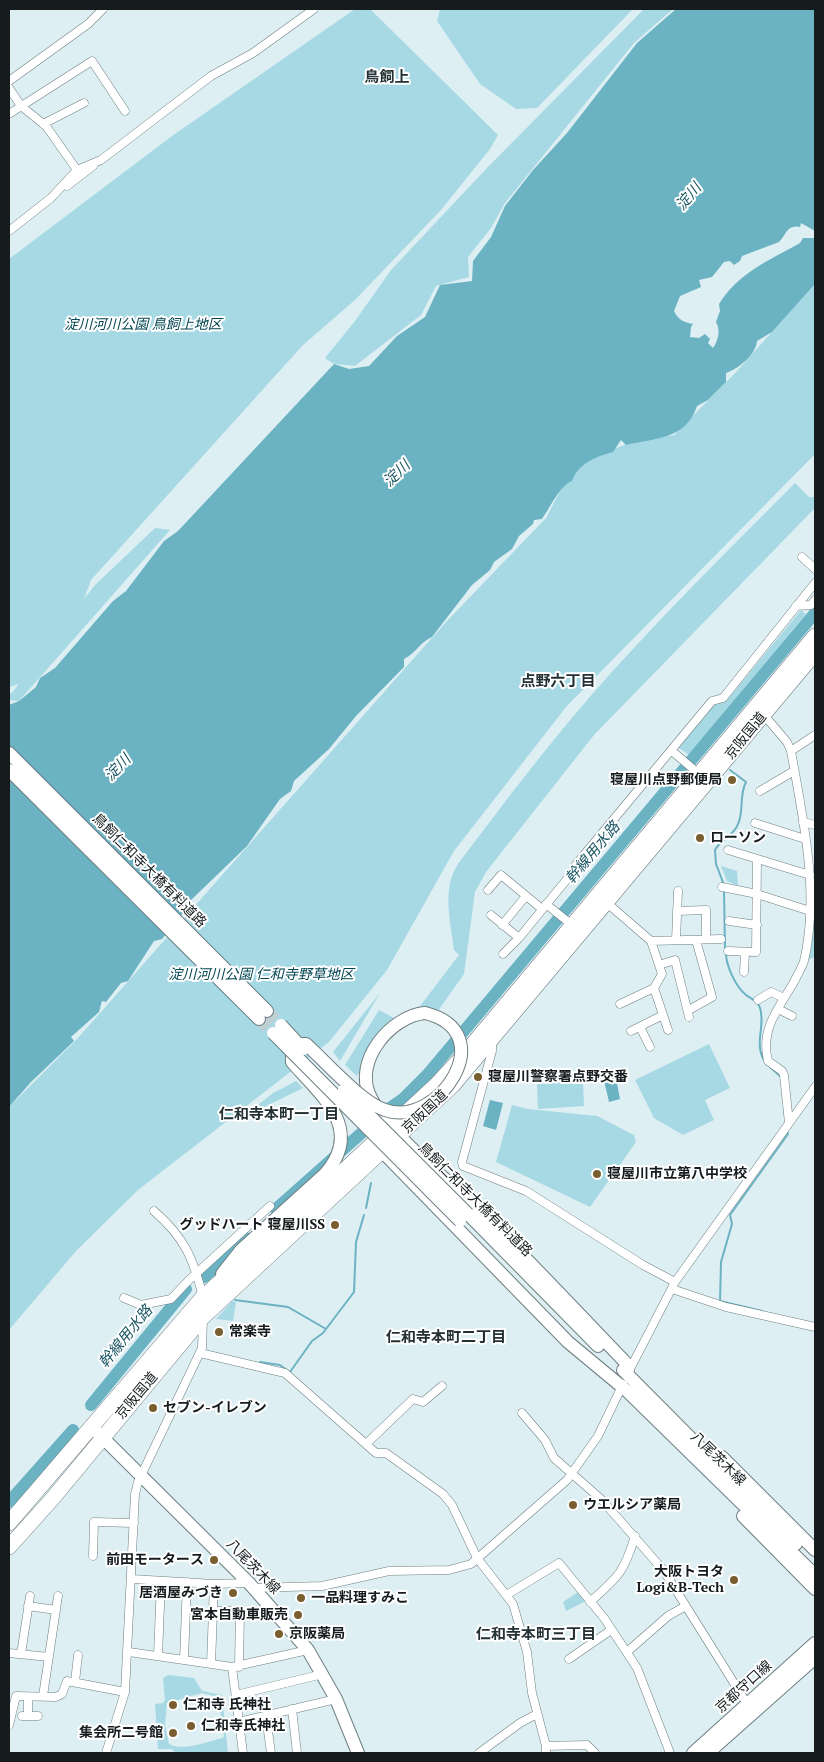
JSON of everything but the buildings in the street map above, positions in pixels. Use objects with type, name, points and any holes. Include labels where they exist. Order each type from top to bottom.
[{"type":"highway","name":"京阪国道","points":[[9,1523],[97,1432],[203,1317],[396,1130],[462,1057],[569,922],[695,770],[815,636]]},
{"type":"highway","name":"京阪国道","points":[[396,1130],[453,1085],[815,653]]},
{"type":"highway","name":"京阪国道","points":[[9,1547],[203,1297],[378,1147]]},
{"type":"main road","name":"鳥飼仁和寺大橋有料道路","points":[[9,753],[263,1015],[9,770]]},
{"type":"main road","points":[[203,1297],[260,1224],[325,1174],[335,1163],[340,1148],[340,1126],[330,1105],[292,1062],[295,1048],[306,1044],[370,1103],[392,1112],[413,1112],[436,1097],[447,1086],[456,1074],[461,1054],[460,1036],[453,1026],[440,1017],[425,1013],[415,1014],[400,1020],[379,1042],[369,1062],[367,1082],[369,1096],[396,1130],[472,1204],[627,1364],[628,1375]]},
{"type":"main road","name":"鳥飼仁和寺大橋有料道路","points":[[277,1029],[464,1217],[628,1375]]},
{"type":"main road","points":[[378,1147],[568,1342],[598,1366]]},
{"type":"main road","name":"鳥飼仁和寺大橋有料道路","points":[[464,1217],[598,1366]]},
{"type":"main road","name":"八尾茨木線","points":[[598,1366],[778,1532],[815,1563]]},
{"type":"main road","name":"八尾茨木線","points":[[628,1375],[656,1402],[778,1532],[815,1575]]},
{"type":"main road","points":[[622,1388],[624,1398],[815,1588]]},
{"type":"main road","points":[[656,1402],[664,1402],[815,1550]]},
{"type":"main road","name":"八尾茨木線","points":[[97,1432],[251,1585],[308,1650],[336,1699],[358,1753]]},
{"type":"main road","name":"京都守口線","points":[[711,1752],[750,1709],[815,1644]]},
{"type":"main road","name":"京都守口線","points":[[693,1753],[815,1658]]},
{"type":"street","points":[[9,81],[88,24],[103,9]]},
{"type":"street","points":[[299,9],[304,16]]},
{"type":"street","points":[[10,227],[211,76],[253,52],[314,9]]},
{"type":"street","points":[[9,114],[92,61],[125,112]]},
{"type":"street","points":[[9,88],[21,106],[43,124],[77,170]]},
{"type":"street","points":[[43,124],[84,103]]},
{"type":"street","points":[[51,198],[77,170],[101,160]]},
{"type":"street","points":[[802,557],[815,569]]},
{"type":"street","points":[[503,954],[519,938],[572,873],[574,867],[712,701],[723,698],[815,582]]},
{"type":"street","points":[[796,606],[811,605],[815,600]]},
{"type":"street","points":[[764,715],[787,742],[791,751],[810,875],[810,911],[804,964],[767,1028],[764,1044],[768,1061],[782,1071],[784,1076],[788,1123]]},
{"type":"street","points":[[791,751],[815,735]]},
{"type":"street","points":[[672,751],[695,770]]},
{"type":"street","points":[[760,791],[794,771]]},
{"type":"street","points":[[803,822],[815,825]]},
{"type":"street","points":[[755,823],[805,838]]},
{"type":"street","points":[[728,850],[810,875]]},
{"type":"street","points":[[728,951],[756,952],[757,859]]},
{"type":"street","points":[[488,890],[501,875],[526,896],[569,922]]},
{"type":"street","points":[[722,887],[757,894],[810,911]]},
{"type":"street","points":[[676,940],[678,891]]},
{"type":"street","points":[[502,925],[526,896]]},
{"type":"street","points":[[607,903],[651,941],[662,974],[654,988],[620,1004]]},
{"type":"street","points":[[677,911],[706,910],[706,939]]},
{"type":"street","points":[[491,915],[519,938]]},
{"type":"street","points":[[730,921],[757,925]]},
{"type":"street","points":[[651,941],[721,939]]},
{"type":"street","points":[[659,965],[675,960],[689,1013],[712,997],[696,940]]},
{"type":"street","points":[[744,972],[745,952]]},
{"type":"street","points":[[654,988],[668,1030]]},
{"type":"street","points":[[758,1000],[771,992],[784,998]]},
{"type":"street","points":[[778,1009],[792,1016]]},
{"type":"street","points":[[631,1031],[663,1016]]},
{"type":"street","points":[[640,1026],[650,1048]]},
{"type":"street","points":[[492,1040],[492,1051],[462,1162],[463,1166],[526,1192],[673,1285],[726,1307],[815,1327]]},
{"type":"street","points":[[132,1579],[214,1584],[322,1586],[389,1571],[448,1570],[471,1564],[567,1480],[598,1436],[673,1285],[815,1087]]},
{"type":"street","points":[[124,1298],[141,1305],[171,1299],[197,1273],[260,1224],[270,1206]]},
{"type":"street","points":[[106,1753],[126,1692],[135,1494],[142,1475],[200,1353],[203,1342],[203,1297],[197,1273],[182,1240],[171,1226],[154,1211]]},
{"type":"street","points":[[200,1353],[285,1374],[376,1453],[386,1453],[443,1494],[459,1517],[477,1558],[508,1594],[513,1604],[527,1652],[537,1714],[546,1750],[587,1746],[595,1753]]},
{"type":"street","points":[[366,1444],[413,1399],[423,1402],[442,1386]]},
{"type":"street","points":[[522,1412],[545,1440],[554,1458],[602,1500],[664,1571],[750,1709]]},
{"type":"street","points":[[93,1556],[94,1522],[134,1523]]},
{"type":"street","points":[[590,1602],[622,1572],[627,1564],[635,1536]]},
{"type":"street","points":[[508,1594],[559,1563],[611,1630],[637,1668],[670,1753]]},
{"type":"street","points":[[158,1656],[161,1581]]},
{"type":"street","points":[[184,1660],[187,1582]]},
{"type":"street","points":[[211,1664],[214,1584]]},
{"type":"street","points":[[21,1654],[30,1596]]},
{"type":"street","points":[[43,1696],[58,1596]]},
{"type":"street","points":[[28,1606],[56,1610]]},
{"type":"street","points":[[627,1652],[668,1616],[686,1606]]},
{"type":"street","points":[[213,1611],[240,1612],[236,1695],[243,1753]]},
{"type":"street","points":[[569,1659],[611,1630]]},
{"type":"street","points":[[129,1652],[236,1667],[308,1650]]},
{"type":"street","points":[[9,1653],[49,1657]]},
{"type":"street","points":[[75,1682],[78,1655]]},
{"type":"street","points":[[236,1695],[323,1674]]},
{"type":"street","points":[[9,1725],[12,1695],[56,1697],[62,1694],[66,1681],[126,1692]]},
{"type":"street","points":[[28,1697],[25,1716],[38,1716]]},
{"type":"street","points":[[239,1722],[336,1699]]},
{"type":"street","points":[[292,1709],[297,1753]]},
{"type":"street","points":[[478,1753],[520,1723],[537,1714]]},
{"type":"street","points":[[266,1716],[271,1753]]},
{"type":"green space","name":"淀川河川公園 鳥飼上地区","points":[[355,9],[370,9],[498,135],[490,149],[441,210],[355,300],[303,345],[91,580],[84,599],[95,585],[155,528],[170,530],[19,701],[9,700],[9,692],[12,693],[19,684],[9,687],[9,259],[172,136]]},
{"type":"green space","points":[[440,9],[633,9],[537,108],[516,109],[480,84],[437,21]]},
{"type":"green space","points":[[644,9],[673,9],[634,43],[505,203],[491,228],[468,257],[469,277],[436,286],[421,315],[355,366],[334,364],[325,358],[355,321],[391,270],[487,168]]},
{"type":"green space","name":"淀川河川公園 仁和寺野草地区","points":[[815,284],[815,454],[566,707],[454,851],[387,970],[329,1042],[138,1190],[76,1251],[9,1330],[9,1107],[77,1039],[446,622],[546,518],[561,489],[587,459],[632,442],[674,435],[736,372]]},
{"type":"green space","points":[[795,483],[809,497],[815,497],[815,508],[594,735],[486,872],[475,892],[464,974],[438,1011],[420,1006],[459,955],[454,950],[448,906],[450,884],[458,864],[550,744],[610,674],[724,554]]},
{"type":"green space","points":[[801,610],[806,614],[689,755],[678,747],[716,702],[728,699]]},
{"type":"green space","points":[[721,866],[737,871],[738,886],[727,881]]},
{"type":"green space","points":[[814,914],[815,957],[808,960]]},
{"type":"green space","points":[[380,993],[340,1061],[333,1052]]},
{"type":"green space","points":[[379,1010],[396,1019],[377,1037],[357,1076],[345,1065]]},
{"type":"green space","points":[[709,1044],[730,1088],[705,1100],[714,1120],[683,1135],[654,1118],[635,1080]]},
{"type":"green space","points":[[296,1081],[303,1088],[240,1119],[273,1093]]},
{"type":"green space","points":[[583,1081],[584,1106],[538,1109],[537,1084]]},
{"type":"green space","points":[[512,1105],[528,1109],[597,1116],[634,1135],[636,1142],[590,1207],[496,1162]]},
{"type":"green space","points":[[232,1301],[236,1302],[233,1321],[216,1319]]},
{"type":"green space","points":[[578,1592],[586,1601],[566,1611],[563,1602]]},
{"type":"green space","points":[[168,1675],[194,1678],[202,1691],[222,1695],[228,1753],[175,1753],[172,1749],[158,1749],[155,1704],[163,1703],[165,1700],[163,1678]],"holes":[[[202,1693],[218,1697],[223,1738],[181,1747],[169,1744],[165,1724],[167,1703]]]},
{"type":"water","name":"淀川","points":[[676,9],[815,9],[815,231],[801,223],[800,227],[796,226],[789,229],[779,242],[742,256],[740,261],[734,265],[730,261],[724,262],[712,277],[699,280],[701,287],[680,296],[674,311],[677,317],[693,324],[690,337],[699,338],[705,334],[710,339],[708,343],[713,348],[718,335],[716,322],[720,311],[719,304],[727,293],[755,268],[800,243],[803,238],[815,238],[815,284],[772,332],[757,341],[756,346],[746,361],[726,373],[726,382],[708,400],[697,406],[692,417],[685,425],[668,436],[658,439],[626,445],[621,440],[613,452],[583,465],[572,481],[559,492],[542,519],[534,520],[533,524],[519,536],[512,549],[494,562],[490,570],[472,585],[432,637],[404,659],[404,667],[356,716],[329,749],[294,781],[291,791],[280,799],[247,846],[188,903],[184,912],[162,939],[154,941],[128,981],[121,983],[106,1002],[102,1001],[99,1012],[71,1037],[74,1041],[31,1082],[9,1107],[9,705],[19,701],[36,687],[40,678],[55,668],[113,601],[126,591],[164,541],[178,531],[334,364],[349,369],[369,366],[397,336],[425,317],[440,285],[472,281],[473,261],[491,237],[505,206],[533,170],[567,133],[637,43]]},
{"type":"water","points":[[615,1073],[620,1099],[609,1102],[603,1076]]},
{"type":"water","points":[[490,1100],[503,1103],[496,1130],[483,1126]]},
{"type":"waterway","name":"幹線用水路","points":[[390,1108],[403,1099],[427,1075],[815,613]]},
{"type":"waterway","name":"幹線用水路","points":[[701,748],[705,752]]},
{"type":"waterway","name":"幹線用水路","points":[[682,770],[685,777]]},
{"type":"waterway","points":[[724,885],[716,864],[715,850],[734,832],[738,824],[746,782],[730,770]]},
{"type":"waterway","points":[[724,891],[725,949]]},
{"type":"waterway","points":[[726,953],[735,982],[746,995],[758,1003],[760,1008],[762,1021],[760,1048],[765,1062]]},
{"type":"waterway","points":[[770,1067],[781,1077]]},
{"type":"waterway","points":[[784,1109],[786,1122]]},
{"type":"waterway","name":"幹線用水路","points":[[276,1209],[375,1121]]},
{"type":"waterway","points":[[762,1311],[720,1301],[721,1262],[732,1224],[730,1215],[788,1134],[787,1131]]},
{"type":"waterway","points":[[366,1208],[371,1183]]},
{"type":"waterway","points":[[290,1372],[312,1341],[323,1333],[354,1292],[356,1242],[364,1215]]},
{"type":"waterway","name":"幹線用水路","points":[[204,1277],[246,1238]]},
{"type":"waterway","name":"幹線用水路","points":[[91,1405],[186,1289]]},
{"type":"waterway","points":[[235,1300],[288,1307],[326,1329]]},
{"type":"waterway","points":[[260,1362],[280,1365],[287,1370]]},
{"type":"waterway","name":"幹線用水路","points":[[9,1502],[73,1430]]},
{"type":"tunnel","points":[[267,1011],[281,1025]]},
{"type":"tunnel","points":[[259,1019],[273,1033]]},
{"type":"place","name":"寝屋川点野郵便局","points":[[732,780]]},
{"type":"place","name":"ローソン","points":[[700,838]]},
{"type":"place","name":"寝屋川警察署点野交番","points":[[478,1077]]},
{"type":"place","name":"寝屋川市立第八中学校","points":[[597,1174]]},
{"type":"place","name":"グッドハート 寝屋川SS","points":[[335,1225]]},
{"type":"place","name":"常楽寺","points":[[219,1332]]},
{"type":"place","name":"セブン-イレブン","points":[[153,1408]]},
{"type":"place","name":"ウエルシア薬局","points":[[573,1505]]},
{"type":"place","name":"前田モータース","points":[[214,1560]]},
{"type":"place","name":"大阪トヨタ Logi&B-Tech","points":[[734,1580]]},
{"type":"place","name":"居酒屋みづき","points":[[233,1593]]},
{"type":"place","name":"一品料理すみこ","points":[[301,1598]]},
{"type":"place","name":"宮本自動車販売","points":[[298,1615]]},
{"type":"place","name":"京阪薬局","points":[[279,1634]]},
{"type":"place","name":"仁和寺 氏神社","points":[[173,1705]]},
{"type":"place","name":"仁和寺氏神社","points":[[191,1726]]},
{"type":"place","name":"集会所二号館","points":[[173,1733]]},
{"type":"district","name":"鳥飼上","points":[[387,78]]},
{"type":"district","name":"点野六丁目","points":[[558,682]]},
{"type":"district","name":"仁和寺本町一丁目","points":[[279,1115]]},
{"type":"district","name":"仁和寺本町二丁目","points":[[446,1338]]},
{"type":"district","name":"仁和寺本町三丁目","points":[[536,1635]]}]
